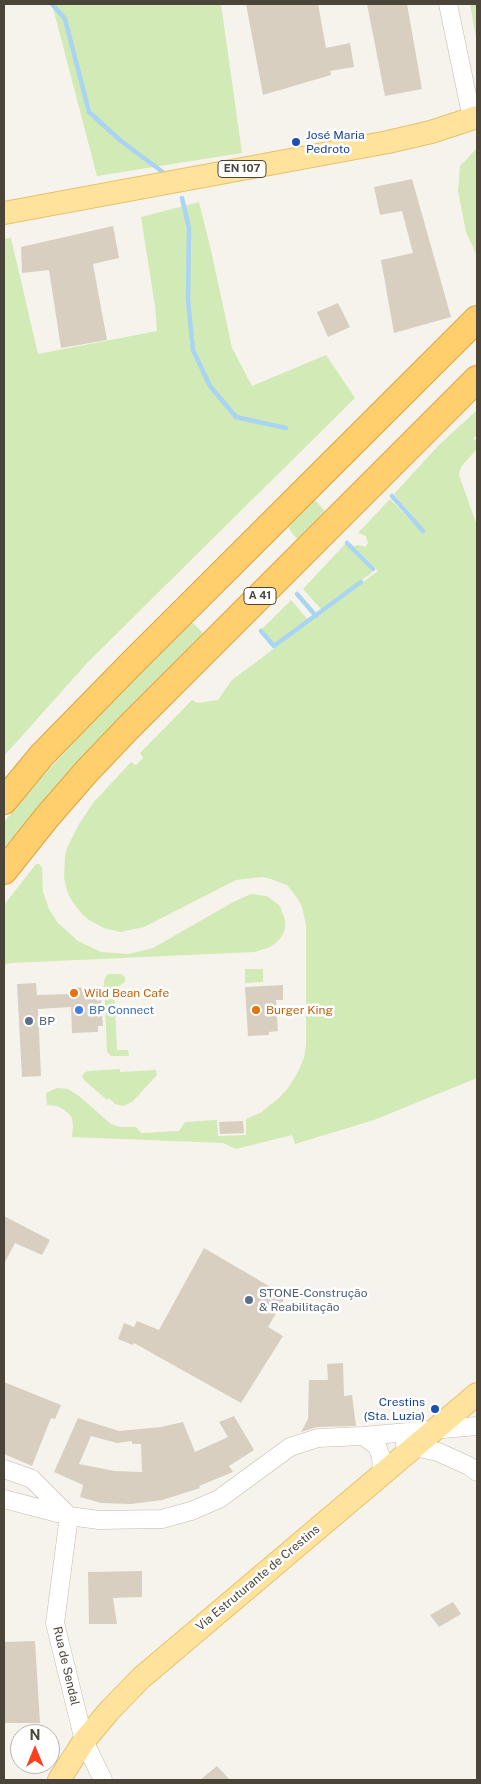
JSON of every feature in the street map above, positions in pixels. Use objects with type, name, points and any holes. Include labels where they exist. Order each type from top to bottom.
[{"type":"highway","points":[[4,801],[42,755],[132,662],[477,319]]},
{"type":"highway","name":"A 41","points":[[4,871],[47,817],[129,727],[477,379]]},
{"type":"main road","name":"EN 107","points":[[4,212],[388,142],[431,132],[475,118]]},
{"type":"main road","name":"Via Estruturante de Crestins","points":[[59,1780],[84,1741],[109,1711],[141,1678],[477,1394]]},
{"type":"street","points":[[448,4],[475,118]]},
{"type":"street","points":[[4,1499],[69,1516],[98,1520],[162,1519],[191,1511],[219,1499],[290,1448],[318,1438],[477,1426]]},
{"type":"street","points":[[363,1436],[438,1452],[469,1466],[477,1472]]},
{"type":"street","points":[[363,1436],[377,1446],[382,1473]]},
{"type":"street","points":[[4,1469],[32,1479],[69,1516]]},
{"type":"street","name":"Rua de Sendal","points":[[69,1516],[55,1623],[84,1741],[103,1780]]},
{"type":"green space","points":[[52,4],[221,4],[242,153],[97,176]]},
{"type":"green space","points":[[470,4],[477,4],[477,44]]},
{"type":"green space","points":[[477,148],[477,256],[466,232],[458,191],[460,166]]},
{"type":"green space","points":[[199,202],[232,348],[252,386],[326,355],[355,398],[88,662],[4,756],[4,239],[11,238],[38,354],[157,331],[141,217]]},
{"type":"green space","points":[[477,410],[477,435],[473,439],[477,440],[477,449],[461,467],[459,475],[477,526],[477,1078],[374,1120],[295,1144],[292,1135],[236,1149],[223,1143],[72,1137],[72,1118],[63,1109],[47,1105],[46,1093],[57,1088],[68,1089],[79,1096],[111,1124],[120,1127],[136,1127],[141,1133],[179,1131],[185,1122],[217,1120],[218,1136],[246,1135],[246,1119],[260,1113],[279,1098],[298,1072],[304,1058],[306,1045],[306,925],[302,907],[287,885],[262,877],[236,880],[144,927],[120,932],[104,928],[89,920],[72,901],[64,878],[67,848],[79,824],[93,803],[131,762],[136,765],[143,758],[140,753],[192,700],[197,703],[218,700],[232,680],[378,571],[353,546],[365,547],[368,543],[366,536],[358,533],[390,499],[413,523],[416,520],[394,494],[439,445]]},
{"type":"green space","points":[[314,499],[325,511],[297,539],[287,526]]},
{"type":"green space","points":[[346,543],[373,572],[321,609],[303,589]]},
{"type":"green space","points":[[291,600],[308,620],[274,644],[261,630]]},
{"type":"green space","points":[[191,621],[203,633],[95,743],[60,781],[4,848],[4,822],[82,733]]},
{"type":"green space","points":[[36,864],[42,867],[43,892],[49,909],[58,923],[78,941],[101,952],[128,954],[153,948],[235,901],[251,894],[267,896],[280,906],[285,920],[285,929],[277,942],[270,947],[255,952],[11,963],[4,965],[4,905]]},
{"type":"green space","points":[[245,969],[263,969],[263,982],[245,983]]},
{"type":"green space","points":[[109,974],[121,974],[125,977],[125,982],[114,989],[117,1050],[128,1050],[129,1056],[111,1056],[107,1052],[104,981]]},
{"type":"green space","points":[[120,1069],[120,1072],[156,1070],[157,1075],[132,1102],[123,1106],[115,1104],[109,1098],[107,1100],[82,1077],[88,1071]]},
{"type":"building","points":[[246,4],[318,4],[326,48],[350,43],[354,67],[330,71],[331,75],[263,95]]},
{"type":"building","points":[[367,4],[407,4],[422,89],[385,96]]},
{"type":"building","points":[[412,179],[451,317],[394,333],[381,260],[413,253],[402,211],[380,215],[374,187]]},
{"type":"building","points":[[113,226],[119,258],[93,264],[107,340],[61,348],[49,270],[22,273],[21,247]]},
{"type":"building","points":[[338,303],[350,327],[328,337],[317,312]]},
{"type":"building","points":[[36,983],[37,995],[70,994],[70,988],[96,987],[97,1001],[101,1000],[103,1026],[98,1026],[98,1032],[72,1033],[71,1007],[38,1009],[41,1076],[22,1077],[17,984]]},
{"type":"building","points":[[283,985],[283,1000],[276,1000],[278,1031],[269,1032],[269,1035],[248,1036],[245,987]]},
{"type":"building","points":[[243,1121],[244,1133],[220,1134],[219,1122]]},
{"type":"building","points":[[4,1216],[50,1240],[42,1255],[15,1243],[4,1264]]},
{"type":"building","points":[[204,1248],[286,1296],[268,1327],[283,1336],[241,1403],[134,1343],[133,1345],[118,1339],[124,1323],[134,1327],[137,1321],[159,1330]]},
{"type":"building","points":[[343,1363],[344,1396],[352,1395],[356,1426],[317,1427],[301,1432],[308,1419],[309,1380],[328,1380],[327,1364]]},
{"type":"building","points":[[4,1382],[61,1405],[55,1419],[51,1418],[32,1466],[4,1454]]},
{"type":"building","points":[[234,1416],[254,1450],[229,1466],[233,1472],[199,1486],[200,1488],[162,1500],[131,1504],[101,1503],[80,1497],[83,1485],[54,1472],[78,1418],[119,1431],[161,1427],[183,1422],[195,1452],[228,1437],[219,1422]],"holes":[[[91,1436],[117,1443],[132,1441],[132,1444],[141,1444],[142,1472],[115,1471],[79,1464]]]},
{"type":"building","points":[[142,1571],[142,1597],[113,1598],[117,1624],[89,1624],[88,1572]]},
{"type":"building","points":[[453,1602],[461,1614],[439,1627],[430,1615]]},
{"type":"building","points":[[35,1641],[40,1723],[4,1723],[4,1642]]},
{"type":"building","points":[[217,1766],[230,1780],[200,1780]]},
{"type":"waterway","points":[[52,4],[65,19],[89,112],[121,141],[164,173]]},
{"type":"waterway","points":[[182,198],[189,228],[188,300],[193,350],[210,386],[236,417],[286,428]]},
{"type":"waterway","points":[[392,496],[423,531]]},
{"type":"waterway","points":[[347,543],[373,569]]},
{"type":"waterway","points":[[261,631],[274,646],[361,582]]},
{"type":"waterway","points":[[297,594],[316,616]]},
{"type":"place","name":"José Maria Pedroto","points":[[296,142]]},
{"type":"place","name":"Wild Bean Cafe","points":[[74,993]]},
{"type":"place","name":"BP Connect","points":[[79,1010]]},
{"type":"place","name":"Burger King","points":[[256,1010]]},
{"type":"place","name":"BP","points":[[29,1021]]},
{"type":"place","name":"STONE-Construção & Reabilitação","points":[[249,1300]]},
{"type":"place","name":"Crestins (Sta. Luzia)","points":[[435,1409]]}]
